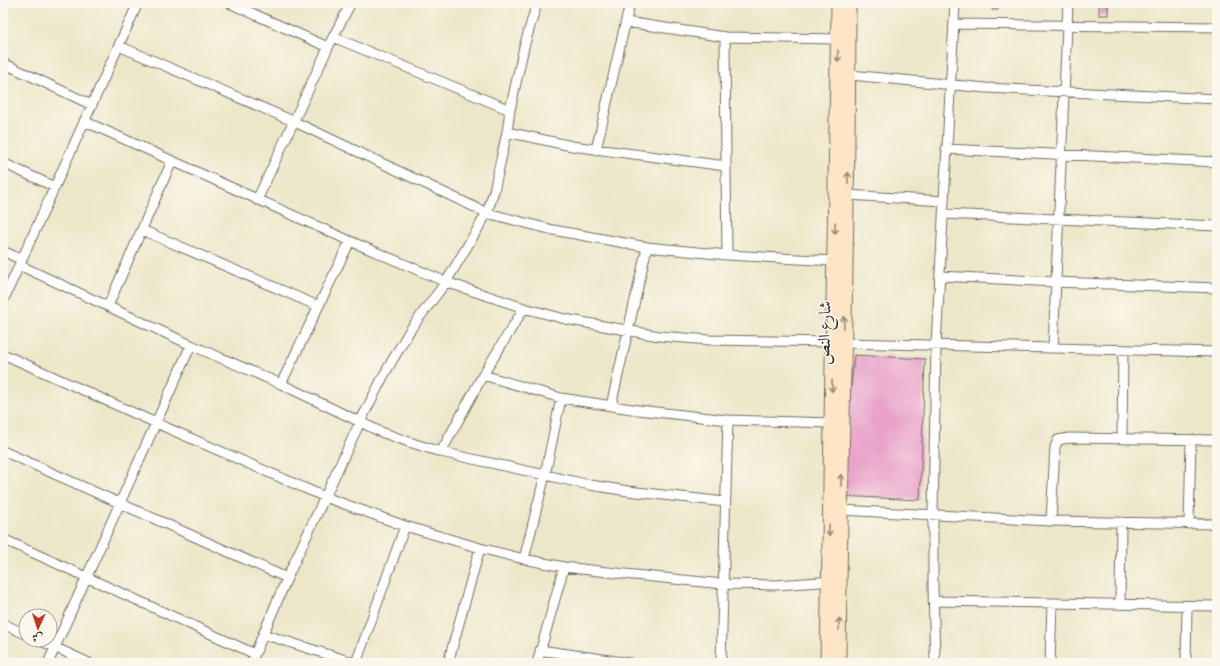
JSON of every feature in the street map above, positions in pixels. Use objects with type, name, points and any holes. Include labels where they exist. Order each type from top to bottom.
[{"type":"main road","name":"شارع النص","points":[[838,3],[837,39],[843,102],[848,195],[831,423],[834,581],[839,663]]},
{"type":"main road","name":"شارع النص","points":[[827,663],[840,510],[838,343],[834,261],[843,102],[850,75],[850,3]]},
{"type":"street","points":[[3,301],[138,3]]},
{"type":"street","points":[[229,3],[328,47]]},
{"type":"street","points":[[257,200],[328,47],[352,3]]},
{"type":"street","points":[[251,663],[287,578],[360,422],[410,330],[446,282],[487,213],[494,191],[524,47],[537,3]]},
{"type":"street","points":[[596,150],[630,3]]},
{"type":"street","points":[[935,663],[933,515],[936,345],[955,3]]},
{"type":"street","points":[[1052,348],[1068,3]]},
{"type":"street","points":[[626,22],[725,37],[837,39]]},
{"type":"street","points":[[954,24],[1217,27]]},
{"type":"street","points":[[333,37],[510,110]]},
{"type":"street","points":[[725,37],[727,254]]},
{"type":"street","points":[[119,46],[293,121],[487,213],[553,230],[646,247],[834,261]]},
{"type":"street","points":[[3,62],[92,104]]},
{"type":"street","points":[[850,75],[1001,89],[1217,99]]},
{"type":"street","points":[[84,121],[257,200],[446,282],[524,308],[566,319],[628,332],[710,340],[1217,352]]},
{"type":"street","points":[[507,132],[596,150],[726,166]]},
{"type":"street","points":[[946,149],[1217,162]]},
{"type":"street","points":[[108,306],[172,161]]},
{"type":"street","points":[[3,163],[55,187]]},
{"type":"street","points":[[848,195],[944,201]]},
{"type":"street","points":[[943,214],[1217,226]]},
{"type":"street","points":[[142,230],[318,306]]},
{"type":"street","points":[[281,384],[350,241]]},
{"type":"street","points":[[611,406],[646,247]]},
{"type":"street","points":[[3,251],[20,262],[108,306],[191,345],[281,384],[381,432],[409,442],[440,452],[583,483],[628,491],[725,502]]},
{"type":"street","points":[[940,276],[1217,288]]},
{"type":"street","points":[[440,452],[483,375],[524,308]]},
{"type":"street","points":[[58,640],[191,345]]},
{"type":"street","points":[[1122,350],[1122,439]]},
{"type":"street","points":[[3,354],[325,497],[405,526],[480,548],[524,559],[564,566],[723,584],[776,585],[834,581]]},
{"type":"street","points":[[483,375],[561,398],[652,412],[728,420],[831,423]]},
{"type":"street","points":[[524,559],[545,475],[561,398]]},
{"type":"street","points":[[721,663],[728,420]]},
{"type":"street","points":[[1052,521],[1055,447],[1058,440],[1069,438],[1217,440]]},
{"type":"street","points":[[1189,524],[1191,440]]},
{"type":"street","points":[[3,451],[287,578]]},
{"type":"street","points":[[840,510],[1052,521],[1217,524]]},
{"type":"street","points":[[1120,604],[1121,522]]},
{"type":"street","points":[[263,634],[355,663],[405,526]]},
{"type":"street","points":[[3,538],[255,654]]},
{"type":"street","points":[[448,663],[480,548]]},
{"type":"street","points":[[537,663],[564,566]]},
{"type":"street","points":[[933,601],[1217,606]]},
{"type":"street","points":[[1050,663],[1052,604]]},
{"type":"street","points":[[1186,663],[1187,606]]},
{"type":"street","points":[[3,624],[18,631]]},
{"type":"street","points":[[48,663],[55,648]]},
{"type":"street","points":[[57,648],[89,663]]},
{"type":"street","points":[[540,650],[630,663]]},
{"type":"building","points":[[992,3],[998,3],[998,10],[992,10]]},
{"type":"building","points":[[1099,3],[1108,3],[1108,15],[1099,15]]},
{"type":"building","points":[[854,355],[925,359],[920,500],[841,496]]}]
